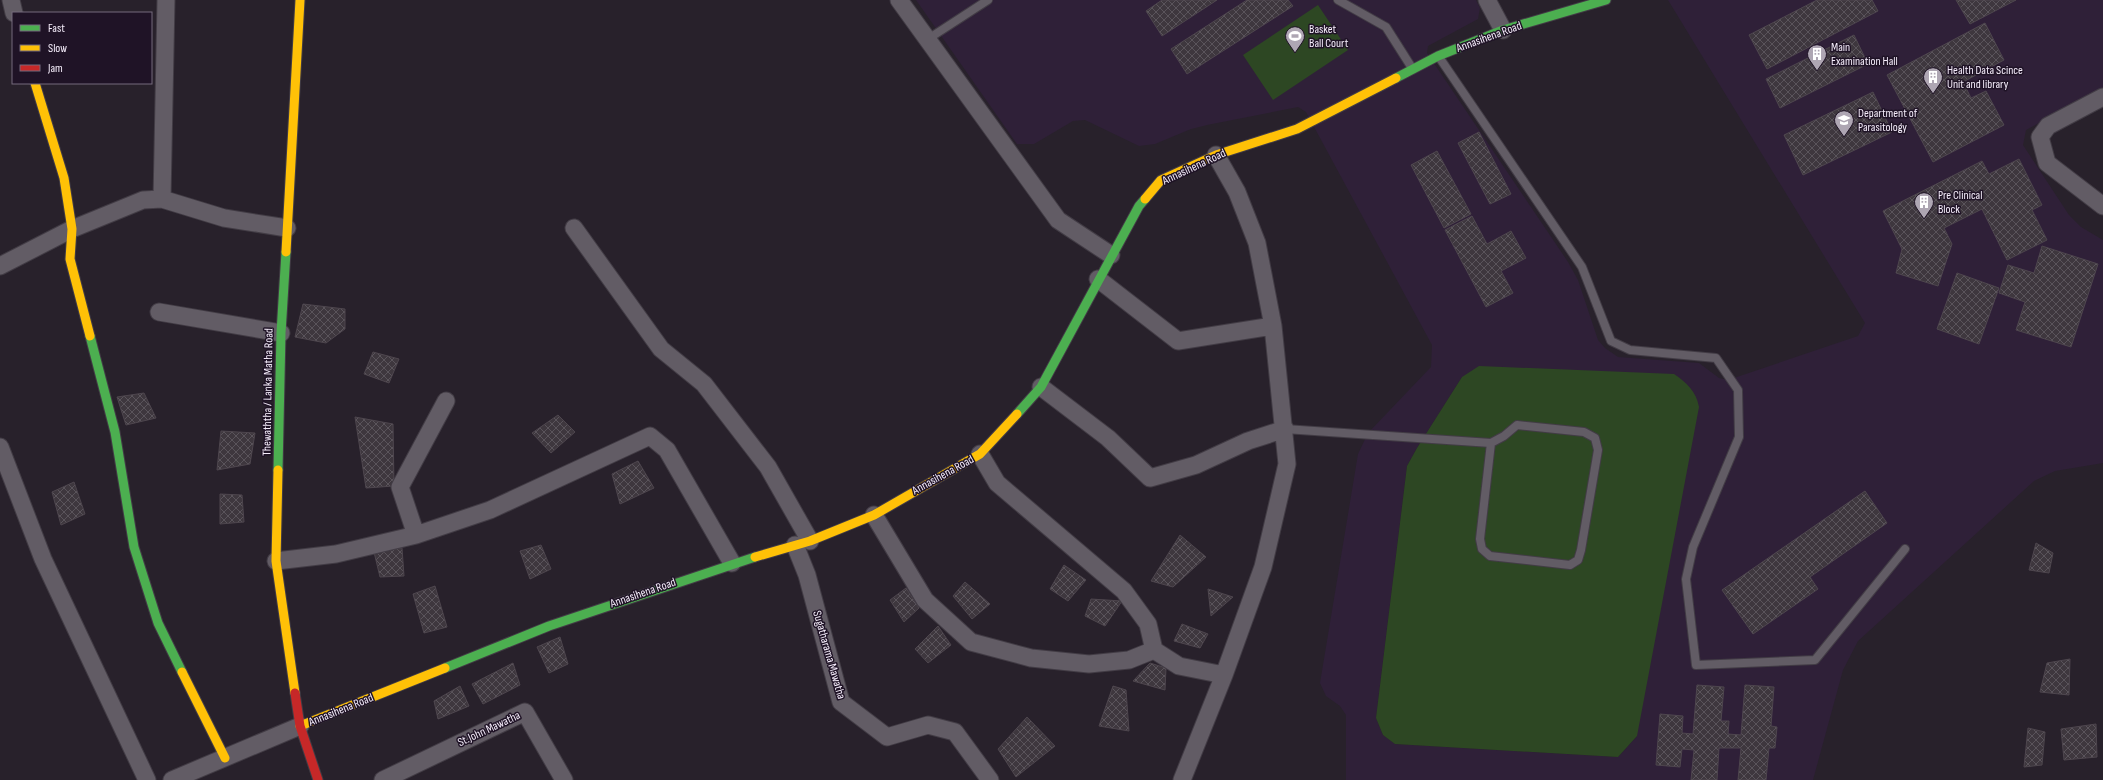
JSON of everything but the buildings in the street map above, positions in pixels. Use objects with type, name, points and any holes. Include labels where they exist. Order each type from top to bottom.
[{"type":"street","points":[[11,0],[14,12]]},
{"type":"street","points":[[162,199],[166,0]]},
{"type":"street","name":"Thewaththa / Lanka Matha Road","points":[[300,0],[281,334],[276,561],[300,726],[318,780]]},
{"type":"street","points":[[899,0],[1058,220],[1111,255]]},
{"type":"street","points":[[1487,0],[1503,30]]},
{"type":"street","name":"Annasihena Road","points":[[173,780],[300,726],[549,626],[732,563],[803,543],[874,515],[980,454],[1041,387],[1098,278],[1139,206],[1161,180],[1216,155],[1297,128],[1438,56],[1503,30],[1606,0]]},
{"type":"street","points":[[34,84],[64,178],[72,229],[70,260],[115,432],[134,546],[158,623],[225,758]]},
{"type":"street","points":[[2103,97],[2048,126],[2040,137],[2047,162],[2103,206]]},
{"type":"street","points":[[1182,780],[1224,675],[1263,568],[1287,464],[1285,429],[1273,326],[1257,243],[1237,192],[1216,155]]},
{"type":"street","points":[[0,266],[72,229],[143,200],[162,199],[224,218],[287,228]]},
{"type":"street","points":[[574,228],[661,349],[704,384],[768,467],[803,543]]},
{"type":"street","points":[[1098,278],[1178,341],[1273,326]]},
{"type":"street","points":[[159,312],[281,334]]},
{"type":"street","points":[[1041,387],[1108,438],[1150,478],[1196,465],[1248,441],[1285,429]]},
{"type":"street","points":[[416,535],[400,487],[446,401]]},
{"type":"street","points":[[276,561],[336,554],[416,535],[490,510],[650,436],[667,450],[732,563]]},
{"type":"street","points":[[0,447],[43,560],[147,780]]},
{"type":"street","points":[[980,454],[997,483],[1124,591],[1148,624],[1154,650],[1179,666],[1224,675]]},
{"type":"street","points":[[874,515],[925,600],[971,642],[1031,658],[1089,664],[1128,660],[1154,650]]},
{"type":"street","name":"Sugatharama Mawatha","points":[[803,543],[807,576],[841,702],[887,737],[928,725],[955,732],[990,780]]},
{"type":"street","name":"St.John Mawatha","points":[[383,780],[525,712],[564,780]]},
{"type":"lane","points":[[928,39],[988,0]]},
{"type":"lane","points":[[1338,0],[1386,27],[1413,69]]},
{"type":"lane","points":[[1438,56],[1582,268],[1611,341],[1630,350],[1716,358],[1738,390],[1739,437],[1692,547],[1686,579],[1696,665],[1815,660],[1904,549]]},
{"type":"lane","points":[[1285,429],[1491,443],[1504,436],[1517,425],[1584,432],[1595,438],[1598,450],[1578,560],[1570,565],[1490,556],[1482,549],[1480,539],[1491,443]]},
{"type":"shaded area","points":[[916,0],[1476,0],[1480,8],[1478,19],[1428,46],[1427,53],[1568,262],[1578,280],[1598,340],[1605,348],[1618,357],[1699,363],[1719,378],[1728,380],[1858,336],[1865,323],[1668,0],[2103,0],[2103,89],[2026,130],[2023,145],[2069,215],[2081,227],[2103,240],[2103,463],[2055,471],[2034,481],[1858,641],[1843,670],[1813,780],[1346,780],[1346,715],[1340,706],[1326,696],[1320,683],[1358,454],[1368,433],[1431,367],[1432,345],[1306,112],[1298,107],[1191,129],[1155,144],[1139,146],[1085,120],[1073,121],[1034,144],[1017,144]],"holes":[[[1462,377],[1637,736],[1618,757],[1395,744],[1383,735],[1376,718],[1407,466]]]},
{"type":"green space","name":"Basket Ball Court","points":[[1318,5],[1348,50],[1273,100],[1243,55]]},
{"type":"green space","points":[[1479,366],[1674,374],[1690,388],[1698,401],[1699,407],[1637,736],[1618,757],[1395,744],[1383,735],[1376,718],[1407,466],[1462,377]]},
{"type":"traffic: fast","points":[[1396,78],[1438,56],[1503,30],[1606,0]]},
{"type":"traffic: fast","points":[[1017,414],[1041,387],[1139,206],[1145,199]]},
{"type":"traffic: fast","points":[[278,470],[281,333],[286,252]]},
{"type":"traffic: fast","points":[[90,336],[115,432],[134,547],[158,623],[182,672]]},
{"type":"traffic: fast","points":[[445,668],[549,626],[755,557]]},
{"type":"traffic: slow","points":[[286,252],[300,0]]},
{"type":"traffic: slow","points":[[1145,199],[1161,180],[1216,155],[1297,129],[1396,78]]},
{"type":"traffic: slow","points":[[35,84],[64,178],[72,229],[70,259],[90,336]]},
{"type":"traffic: slow","points":[[755,557],[810,541],[874,515],[980,454],[1017,414]]},
{"type":"traffic: slow","points":[[278,470],[276,561],[295,693]]},
{"type":"traffic: slow","points":[[300,726],[445,668]]},
{"type":"traffic: slow","points":[[182,672],[225,758]]},
{"type":"traffic: jam","points":[[295,693],[300,726],[318,780]]},
{"type":"place","name":"Basket Ball Court","points":[[1295,53]]},
{"type":"place","name":"Main Examination Hall","points":[[1817,71]]},
{"type":"place","name":"Health Data Scince Unit and library","points":[[1933,94]]},
{"type":"place","name":"Department of Parasitology","points":[[1844,137]]},
{"type":"place","name":"Pre Clinical Block","points":[[1924,219]]}]
